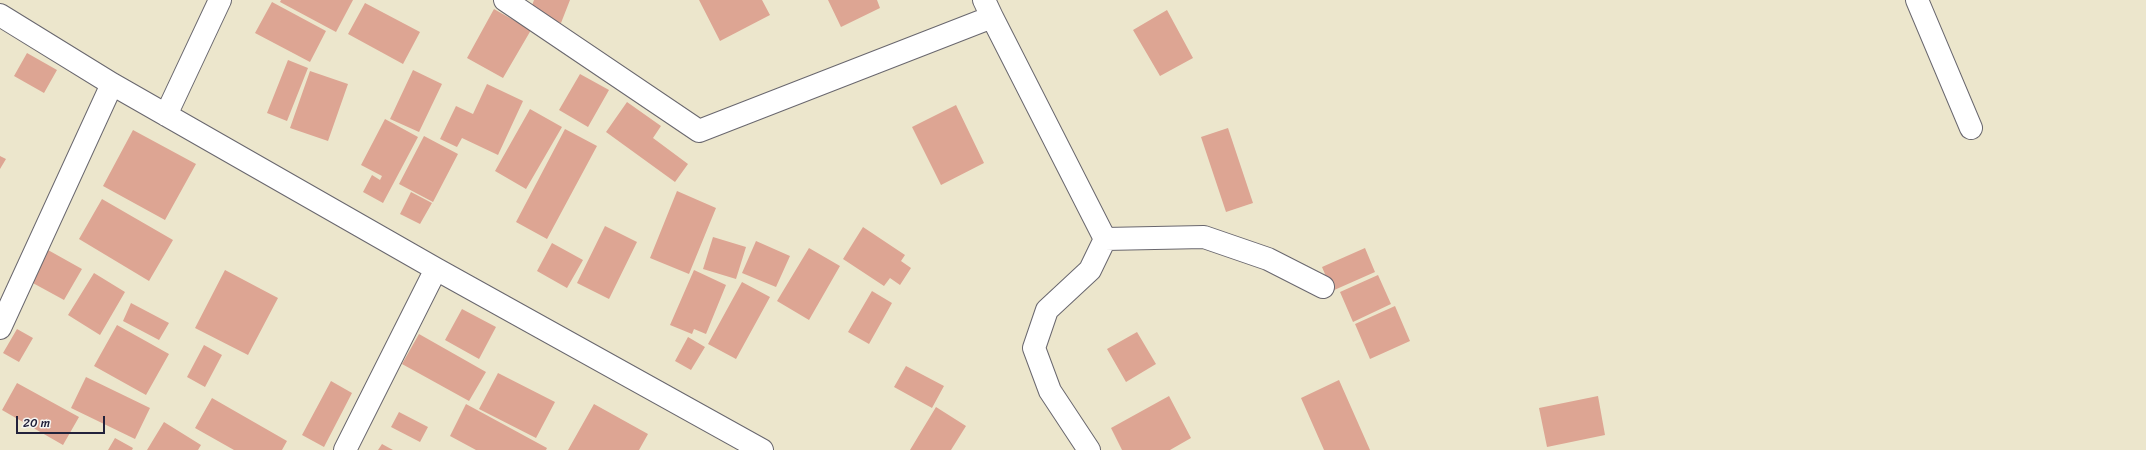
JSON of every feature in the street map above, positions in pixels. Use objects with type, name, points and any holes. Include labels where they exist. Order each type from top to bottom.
[{"type":"street","points":[[166,115],[220,0]]},
{"type":"street","points":[[505,0],[699,131],[988,8],[1105,239]]},
{"type":"street","points":[[1917,0],[1971,128]]},
{"type":"street","points":[[0,15],[112,84],[166,115],[436,269],[760,450]]},
{"type":"street","points":[[0,328],[112,84]]},
{"type":"street","points":[[1105,239],[1204,237],[1268,259],[1323,287]]},
{"type":"street","points":[[1089,450],[1050,392],[1034,348],[1048,310],[1090,270],[1105,239]]},
{"type":"street","points":[[345,450],[436,269]]},
{"type":"building","points":[[281,0],[353,0],[336,32],[280,2]]},
{"type":"building","points":[[534,0],[570,0],[561,23],[530,11]]},
{"type":"building","points":[[699,0],[762,0],[770,15],[720,41]]},
{"type":"building","points":[[828,0],[877,0],[880,8],[841,27]]},
{"type":"building","points":[[272,2],[326,31],[310,62],[255,33]]},
{"type":"building","points":[[365,3],[420,32],[403,64],[348,34]]},
{"type":"building","points":[[494,9],[531,30],[503,78],[467,58]]},
{"type":"building","points":[[1167,10],[1193,58],[1160,76],[1133,30]]},
{"type":"building","points":[[27,53],[57,70],[44,93],[14,76]]},
{"type":"building","points":[[288,60],[308,68],[287,121],[267,113]]},
{"type":"building","points":[[413,70],[442,84],[419,132],[390,119]]},
{"type":"building","points":[[310,71],[348,84],[328,141],[290,128]]},
{"type":"building","points":[[580,74],[609,90],[588,127],[559,110]]},
{"type":"building","points":[[487,84],[523,101],[498,155],[462,138],[457,147],[440,139],[456,106],[473,114]]},
{"type":"building","points":[[627,102],[661,126],[653,138],[688,164],[675,182],[606,132]]},
{"type":"building","points":[[956,105],[984,163],[941,185],[912,127]]},
{"type":"building","points":[[530,109],[562,127],[526,189],[495,171]]},
{"type":"building","points":[[385,119],[418,137],[383,203],[363,192],[372,175],[380,180],[382,176],[361,165]]},
{"type":"building","points":[[1228,128],[1253,203],[1226,212],[1201,137]]},
{"type":"building","points":[[565,129],[597,146],[547,239],[516,222]]},
{"type":"building","points":[[133,130],[196,164],[165,220],[103,186]]},
{"type":"building","points":[[424,136],[458,154],[433,202],[399,184]]},
{"type":"building","points":[[0,156],[6,159],[0,169]]},
{"type":"building","points":[[677,191],[716,208],[689,274],[650,258]]},
{"type":"building","points":[[411,192],[432,203],[420,224],[400,214]]},
{"type":"building","points":[[102,199],[173,240],[149,281],[79,239]]},
{"type":"building","points":[[605,226],[637,242],[609,299],[577,283]]},
{"type":"building","points":[[863,227],[905,255],[901,261],[911,268],[900,285],[890,278],[884,286],[843,259]]},
{"type":"building","points":[[713,237],[746,247],[736,279],[703,269]]},
{"type":"building","points":[[756,241],[790,256],[776,287],[742,273]]},
{"type":"building","points":[[552,243],[583,260],[567,288],[537,271]]},
{"type":"building","points":[[809,248],[840,266],[809,320],[777,301]]},
{"type":"building","points":[[1365,248],[1375,272],[1332,291],[1322,267]]},
{"type":"building","points":[[48,250],[82,269],[64,300],[31,282]]},
{"type":"building","points":[[225,270],[278,298],[248,355],[195,328]]},
{"type":"building","points":[[694,270],[726,285],[706,334],[694,329],[692,334],[670,325]]},
{"type":"building","points":[[94,273],[125,292],[100,335],[68,315]]},
{"type":"building","points":[[1378,275],[1391,304],[1353,322],[1340,292]]},
{"type":"building","points":[[742,282],[770,297],[736,359],[708,344]]},
{"type":"building","points":[[872,291],[892,303],[869,344],[848,332]]},
{"type":"building","points":[[131,303],[169,323],[159,340],[123,321]]},
{"type":"building","points":[[1395,306],[1410,341],[1370,359],[1355,324]]},
{"type":"building","points":[[462,309],[496,327],[479,359],[445,340]]},
{"type":"building","points":[[117,325],[169,354],[146,395],[94,366]]},
{"type":"building","points":[[17,329],[33,338],[19,362],[3,353]]},
{"type":"building","points":[[1137,332],[1156,364],[1126,382],[1107,349]]},
{"type":"building","points":[[419,334],[486,372],[469,401],[402,364]]},
{"type":"building","points":[[688,337],[705,347],[691,370],[675,361]]},
{"type":"building","points":[[204,345],[222,355],[205,387],[187,377]]},
{"type":"building","points":[[906,366],[944,386],[932,408],[894,387]]},
{"type":"building","points":[[498,373],[555,402],[536,438],[479,409]]},
{"type":"building","points":[[86,377],[150,408],[135,439],[71,408]]},
{"type":"building","points":[[1339,380],[1370,450],[1324,450],[1301,398]]},
{"type":"building","points":[[331,381],[352,393],[324,447],[302,435]]},
{"type":"building","points":[[17,383],[79,417],[63,445],[2,410]]},
{"type":"building","points":[[1169,396],[1191,438],[1170,450],[1122,450],[1111,428]]},
{"type":"building","points":[[1598,396],[1605,435],[1547,447],[1539,408]]},
{"type":"building","points":[[212,398],[287,441],[282,450],[234,450],[195,428]]},
{"type":"building","points":[[466,404],[547,448],[546,450],[476,450],[450,436]]},
{"type":"building","points":[[594,404],[648,434],[639,450],[568,450]]},
{"type":"building","points":[[936,407],[966,426],[951,450],[910,450]]},
{"type":"building","points":[[399,412],[428,427],[420,442],[391,427]]},
{"type":"building","points":[[164,422],[201,445],[198,450],[147,450]]},
{"type":"building","points":[[115,438],[133,448],[132,450],[108,450]]},
{"type":"building","points":[[382,444],[393,450],[378,450]]}]
